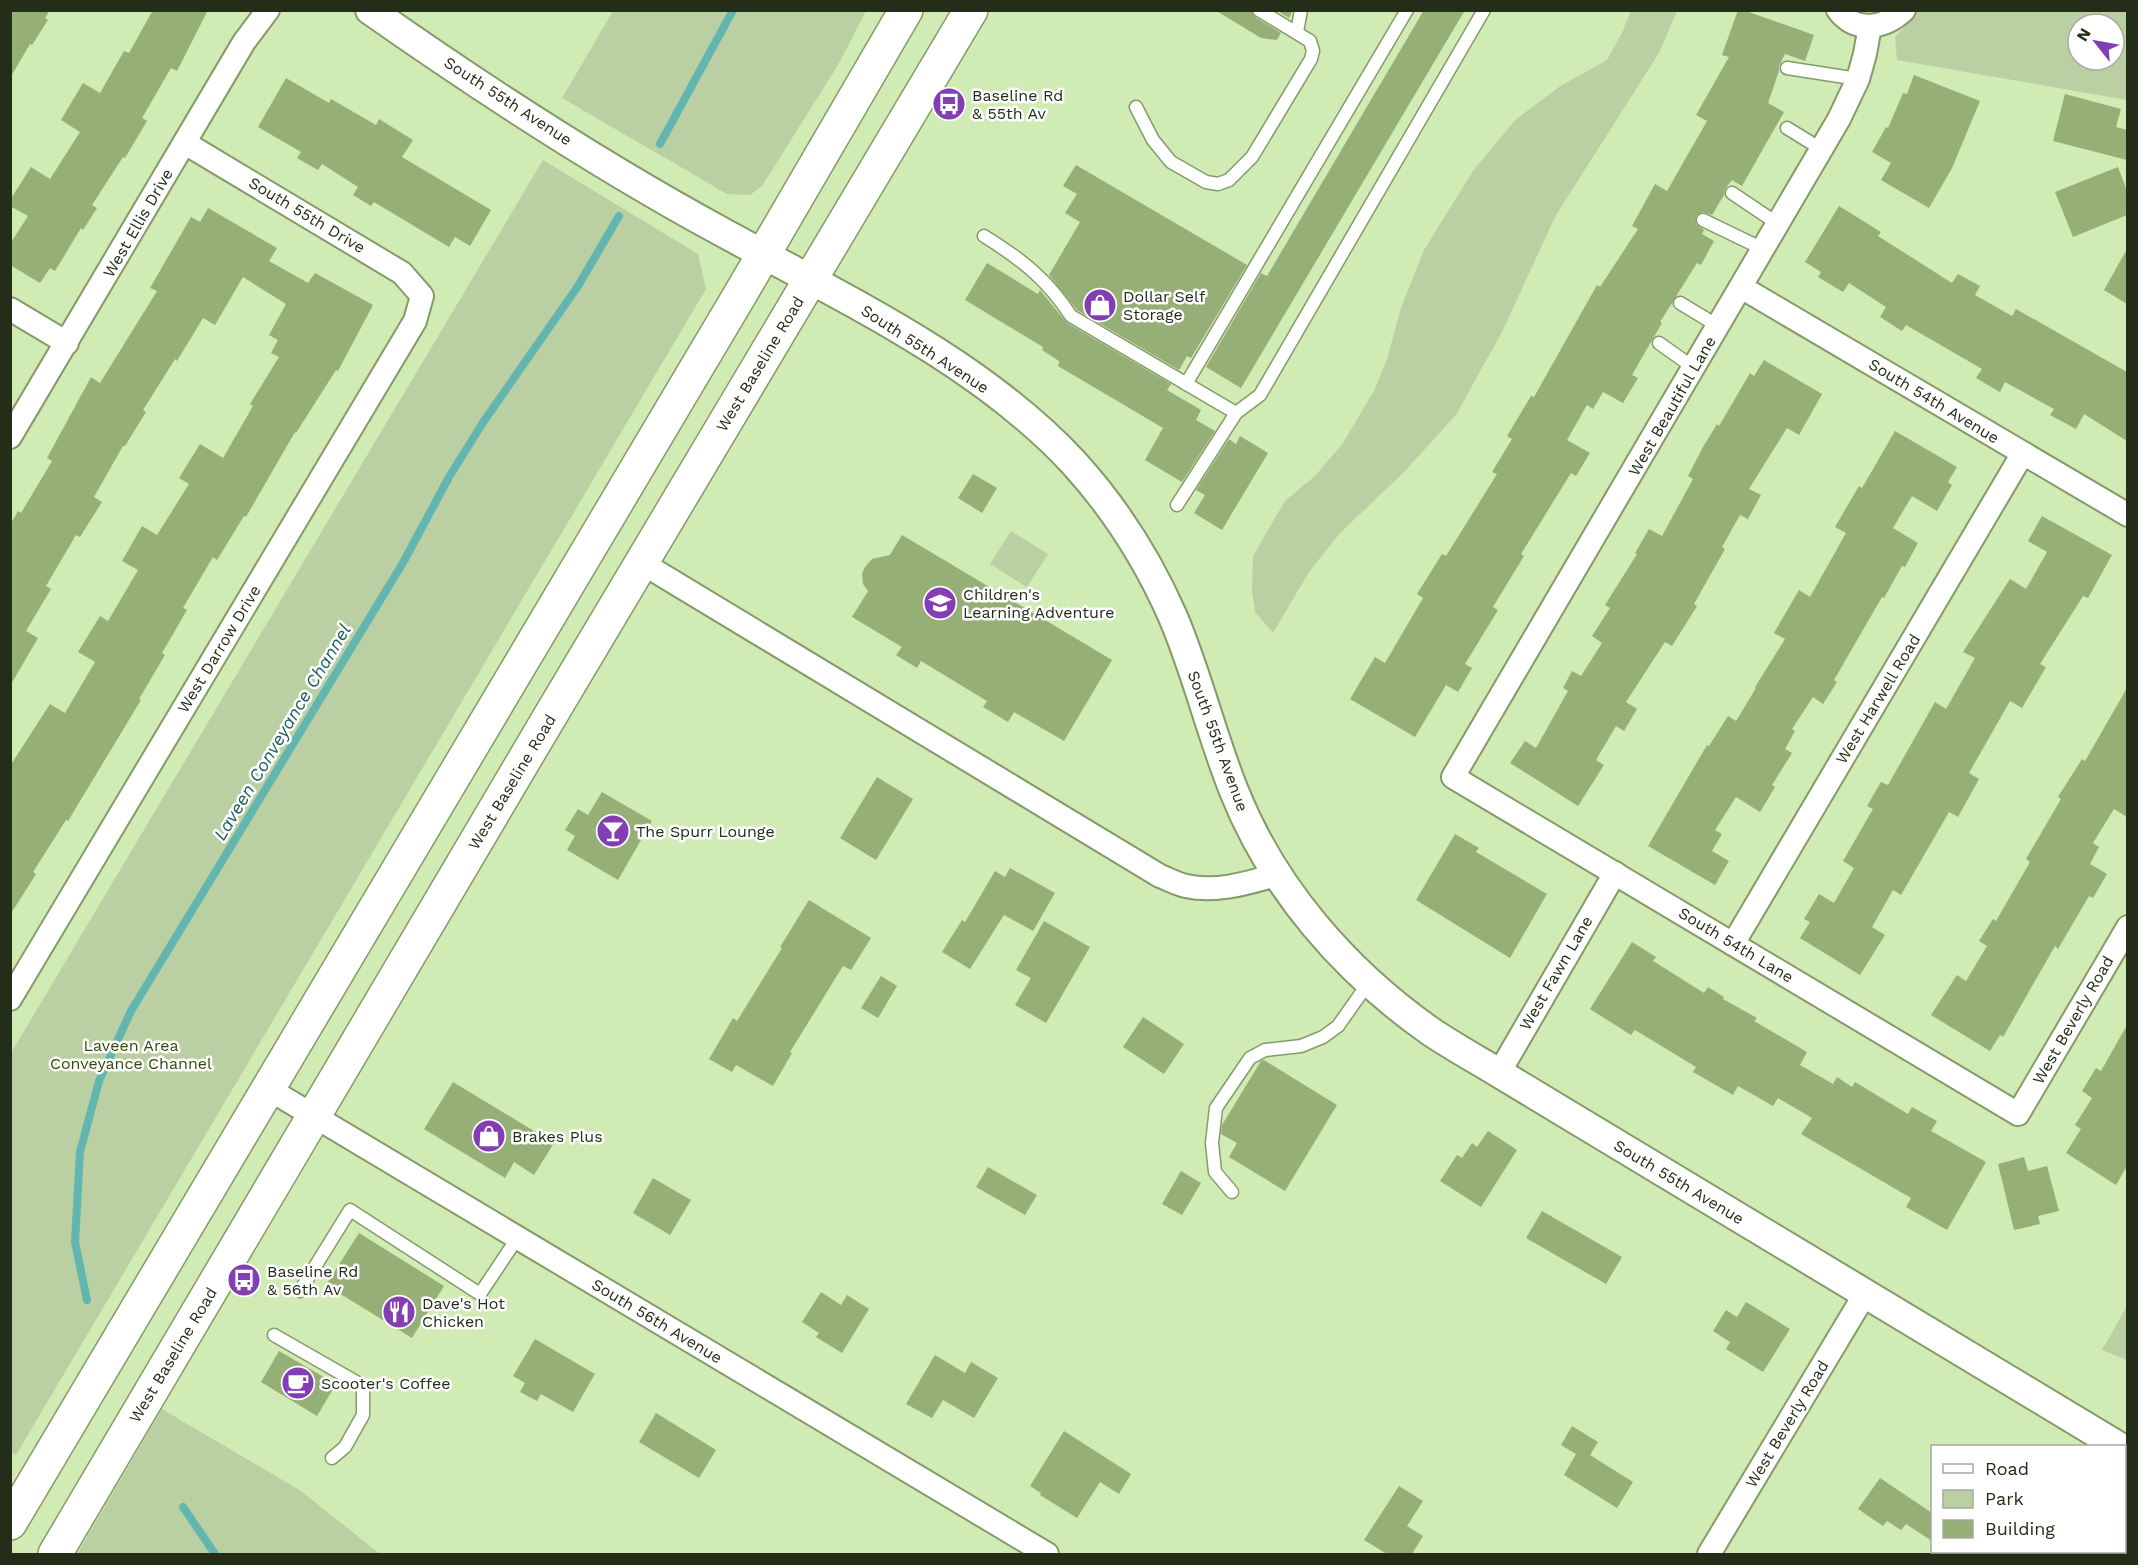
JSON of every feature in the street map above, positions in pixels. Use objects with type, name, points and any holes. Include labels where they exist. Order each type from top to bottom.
[{"type":"main road","points":[[10,1523],[764,254],[906,10]]},
{"type":"main road","name":"West Baseline Road","points":[[55,1554],[971,10]]},
{"type":"street","name":"West Ellis Drive","points":[[10,437],[244,42],[268,10]]},
{"type":"street","name":"South 55th Avenue","points":[[370,10],[528,115],[656,194],[811,279],[944,357],[1028,417],[1074,463],[1121,521],[1149,567],[1174,619],[1234,792],[1255,836],[1276,875],[1309,920],[1369,982],[1432,1032],[1498,1073],[2116,1445]]},
{"type":"street","points":[[1838,10],[1853,23],[1870,26],[1880,26],[1894,20],[1904,10]]},
{"type":"street","name":"West Beautiful Lane","points":[[1453,777],[1821,149],[1858,80],[1870,26]]},
{"type":"street","name":"South 55th Drive","points":[[185,143],[402,273],[422,296]]},
{"type":"street","name":"South 54th Avenue","points":[[1741,287],[2127,515]]},
{"type":"street","name":"West Darrow Drive","points":[[10,999],[415,321],[422,296]]},
{"type":"street","points":[[10,309],[67,343]]},
{"type":"street","name":"West Harwell Road","points":[[1733,944],[2023,453]]},
{"type":"street","points":[[642,563],[1160,876],[1187,886],[1220,888],[1243,885],[1276,875]]},
{"type":"street","name":"South 54th Lane","points":[[1453,777],[2018,1114]]},
{"type":"street","name":"West Fawn Lane","points":[[1498,1073],[1615,873]]},
{"type":"street","name":"West Beverly Road","points":[[2018,1114],[2127,927]]},
{"type":"street","name":"South 56th Avenue","points":[[267,1088],[1047,1554]]},
{"type":"street","name":"West Beverly Road","points":[[1709,1554],[1865,1294]]},
{"type":"lane","points":[[1136,107],[1153,140],[1171,162],[1206,182],[1218,184],[1229,180],[1252,157],[1311,59],[1313,51],[1310,41],[1259,10]]},
{"type":"lane","points":[[1297,32],[1301,10]]},
{"type":"lane","points":[[1186,384],[1407,10]]},
{"type":"lane","points":[[1177,505],[1236,413],[1260,395],[1484,10]]},
{"type":"lane","points":[[1787,68],[1858,80]]},
{"type":"lane","points":[[1787,128],[1821,149]]},
{"type":"lane","points":[[1732,193],[1778,224]]},
{"type":"lane","points":[[1703,220],[1763,249]]},
{"type":"lane","points":[[984,236],[1020,258],[1058,296],[1071,316],[1236,413]]},
{"type":"lane","points":[[1680,303],[1718,326]]},
{"type":"lane","points":[[1659,343],[1694,368]]},
{"type":"lane","points":[[1232,1192],[1215,1172],[1212,1143],[1216,1108],[1250,1058],[1265,1050],[1301,1046],[1323,1037],[1338,1026],[1369,982]]},
{"type":"lane","points":[[300,1292],[350,1210],[480,1294],[518,1237]]},
{"type":"lane","points":[[274,1335],[363,1386],[363,1415],[345,1447],[332,1458]]},
{"type":"green space","points":[[613,11],[866,11],[838,65],[762,186],[750,195],[727,194],[562,98]]},
{"type":"green space","points":[[1631,11],[1677,11],[1659,53],[1556,215],[1502,332],[1456,415],[1403,473],[1340,533],[1309,572],[1273,633],[1255,612],[1252,591],[1253,556],[1285,501],[1315,476],[1343,443],[1374,391],[1387,359],[1401,308],[1424,250],[1473,171],[1515,120],[1559,87],[1607,60]]},
{"type":"green space","points":[[1915,11],[2127,11],[2127,100],[1897,60],[1895,37],[1910,21]]},
{"type":"green space","name":"Laveen Area Conveyance Channel","points":[[543,160],[698,254],[706,289],[16,1455],[10,1452],[11,1053]]},
{"type":"green space","points":[[1011,531],[1048,554],[1027,587],[990,564]]},
{"type":"green space","points":[[2127,1306],[2127,1360],[2102,1350]]},
{"type":"green space","points":[[162,1409],[301,1491],[380,1554],[77,1554]]},
{"type":"building","points":[[10,10],[50,10],[45,18],[48,20],[32,45],[30,44],[10,78]]},
{"type":"building","points":[[153,10],[208,10],[177,71],[171,68],[142,118],[147,121],[125,158],[123,157],[92,205],[97,208],[83,230],[81,228],[55,271],[50,268],[40,283],[10,265],[10,244],[28,216],[10,206],[10,200],[31,167],[50,179],[80,132],[61,120],[83,83],[100,93],[124,51],[129,53]]},
{"type":"building","points":[[1215,10],[1251,10],[1255,17],[1281,33],[1277,40],[1261,38]]},
{"type":"building","points":[[1276,10],[1293,10],[1289,18]]},
{"type":"building","points":[[1424,10],[1465,10],[1241,388],[1206,367],[1261,273],[1267,276]]},
{"type":"building","points":[[1738,10],[1814,35],[1805,61],[1785,54],[1779,66],[1768,103],[1784,112],[1742,186],[1732,180],[1712,215],[1703,212],[1696,216],[1696,224],[1704,230],[1702,234],[1714,241],[1701,265],[1697,263],[1660,322],[1662,323],[1632,375],[1638,378],[1623,403],[1603,392],[1593,409],[1587,405],[1567,440],[1590,453],[1576,476],[1571,473],[1521,554],[1524,556],[1493,607],[1498,610],[1465,664],[1472,668],[1458,692],[1446,685],[1415,737],[1350,699],[1375,657],[1385,663],[1423,598],[1417,594],[1442,554],[1446,556],[1497,474],[1492,472],[1512,439],[1507,436],[1531,396],[1534,397],[1597,285],[1600,287],[1638,229],[1632,226],[1655,184],[1667,191],[1707,121],[1696,115],[1729,57],[1722,55]]},
{"type":"building","points":[[1914,75],[1980,101],[1952,168],[1929,208],[1881,180],[1891,163],[1872,152],[1886,127],[1888,128],[1903,93],[1907,94]]},
{"type":"building","points":[[286,78],[329,103],[331,99],[376,125],[379,119],[413,140],[402,157],[491,210],[470,246],[455,237],[449,247],[374,202],[371,206],[353,195],[358,187],[322,164],[318,170],[297,158],[301,152],[258,127]]},
{"type":"building","points":[[2065,94],[2121,109],[2116,127],[2127,130],[2127,160],[2053,141]]},
{"type":"building","points":[[1076,165],[1247,265],[1191,358],[1187,356],[1179,370],[1077,310],[1049,275],[1080,222],[1065,213],[1077,194],[1063,186]]},
{"type":"building","points":[[2118,167],[2127,191],[2127,215],[2073,237],[2055,192]]},
{"type":"building","points":[[1839,206],[1881,232],[1878,236],[1952,283],[1958,274],[1980,286],[1975,295],[2012,316],[2016,309],[2127,372],[2127,441],[2084,414],[2076,429],[2050,415],[2054,409],[2005,382],[2000,392],[1976,378],[1982,369],[1906,325],[1902,331],[1880,317],[1886,307],[1849,283],[1843,292],[1818,277],[1821,272],[1805,262]]},
{"type":"building","points":[[208,208],[277,248],[269,261],[308,283],[315,273],[373,305],[338,371],[336,370],[295,432],[246,517],[244,516],[217,560],[213,557],[183,608],[187,610],[162,653],[165,655],[139,699],[141,700],[68,821],[66,820],[33,872],[36,874],[10,915],[10,766],[50,704],[65,713],[95,662],[78,652],[100,616],[108,621],[138,570],[122,561],[142,526],[157,535],[189,484],[179,478],[200,444],[223,458],[253,406],[250,404],[279,357],[271,353],[278,340],[269,335],[286,304],[243,277],[215,325],[203,318],[143,410],[146,412],[123,446],[94,497],[102,502],[80,537],[76,535],[46,586],[51,589],[26,631],[38,638],[10,686],[10,525],[18,511],[21,513],[52,461],[47,458],[91,377],[100,383],[157,291],[150,288],[191,217],[200,222]]},
{"type":"building","points":[[2127,249],[2127,304],[2104,290]]},
{"type":"building","points":[[987,263],[1038,294],[1040,290],[1067,323],[1171,384],[1167,390],[1201,410],[1196,420],[1215,431],[1182,482],[1145,460],[1163,428],[1058,366],[1059,361],[1042,350],[1043,347],[965,300]]},
{"type":"building","points":[[1764,360],[1822,394],[1799,435],[1787,428],[1749,489],[1761,495],[1748,519],[1740,515],[1722,547],[1725,549],[1694,604],[1697,606],[1672,646],[1665,642],[1626,702],[1637,709],[1624,731],[1616,726],[1596,760],[1604,765],[1578,806],[1510,763],[1525,741],[1536,748],[1568,691],[1563,688],[1572,671],[1581,676],[1602,643],[1592,636],[1610,608],[1605,605],[1637,554],[1635,553],[1649,529],[1662,536],[1693,479],[1688,476],[1703,447],[1717,424],[1719,426],[1750,373],[1754,376]]},
{"type":"building","points":[[1895,431],[1957,467],[1948,482],[1952,485],[1937,511],[1912,496],[1893,528],[1918,543],[1905,567],[1902,566],[1884,598],[1882,597],[1834,680],[1837,682],[1823,704],[1813,697],[1792,729],[1795,731],[1785,749],[1792,753],[1772,785],[1775,787],[1760,812],[1736,797],[1715,830],[1722,834],[1712,851],[1729,861],[1715,885],[1648,846],[1707,745],[1709,746],[1728,716],[1736,721],[1756,688],[1785,639],[1774,633],[1799,590],[1810,597],[1846,533],[1835,527],[1859,486],[1862,488]]},
{"type":"building","points":[[1240,436],[1268,453],[1222,530],[1194,513],[1205,495],[1196,490],[1229,439],[1236,444]]},
{"type":"building","points":[[973,474],[997,488],[982,513],[958,498]]},
{"type":"building","points":[[2042,516],[2112,555],[2088,598],[2083,596],[2040,664],[2046,667],[2022,708],[2010,701],[1969,773],[1979,779],[1958,817],[1949,812],[1901,895],[1893,890],[1872,927],[1885,935],[1860,975],[1800,938],[1810,922],[1804,919],[1819,894],[1834,903],[1854,868],[1843,861],[1873,809],[1867,806],[1881,782],[1888,785],[1935,702],[1946,709],[1975,658],[1963,652],[2010,579],[2026,589],[2047,552],[2028,541]]},
{"type":"building","points":[[902,535],[1112,660],[1064,741],[1014,712],[1008,722],[983,707],[987,701],[921,661],[917,668],[896,655],[902,647],[852,617],[868,591],[863,584],[862,574],[865,567],[872,559],[890,555]]},
{"type":"building","points":[[2127,688],[2127,817],[2114,809],[2093,843],[2099,847],[2090,864],[2107,874],[2093,898],[2089,896],[2058,949],[2055,946],[2003,1037],[2000,1035],[1990,1051],[1931,1015],[1957,975],[1966,981],[1987,946],[1979,941],[1993,919],[1996,921],[2030,862],[2026,859],[2061,799],[2058,797],[2082,759],[2085,761]]},
{"type":"building","points":[[877,777],[913,799],[876,860],[840,838]]},
{"type":"building","name":"The Spurr Lounge","points":[[602,792],[652,821],[618,880],[567,850],[575,836],[565,830],[578,809],[588,815]]},
{"type":"building","points":[[1455,834],[1479,848],[1476,852],[1547,894],[1510,958],[1416,900]]},
{"type":"building","points":[[1010,868],[1055,893],[1033,931],[1004,915],[970,969],[942,952],[962,920],[965,922],[995,871],[1005,877]]},
{"type":"building","points":[[809,900],[871,938],[851,970],[843,966],[790,1052],[792,1053],[773,1086],[736,1065],[732,1072],[709,1059],[733,1018],[737,1021]]},
{"type":"building","points":[[1044,921],[1090,947],[1046,1023],[1015,1005],[1031,978],[1016,970]]},
{"type":"building","points":[[1632,942],[1656,957],[1653,961],[1704,993],[1708,987],[1724,997],[1723,999],[1757,1018],[1754,1021],[1807,1052],[1800,1065],[1833,1084],[1837,1077],[1852,1087],[1855,1082],[1908,1114],[1912,1107],[1937,1121],[1931,1131],[1986,1162],[1947,1230],[1906,1207],[1911,1198],[1801,1134],[1812,1118],[1778,1098],[1773,1106],[1738,1086],[1733,1095],[1693,1072],[1696,1067],[1635,1030],[1631,1035],[1590,1009]]},
{"type":"building","points":[[881,976],[897,986],[878,1018],[861,1008]]},
{"type":"building","points":[[1143,1017],[1184,1044],[1164,1074],[1123,1047]]},
{"type":"building","points":[[2127,1025],[2127,1166],[2116,1185],[2066,1153],[2081,1129],[2075,1125],[2092,1098],[2082,1091],[2096,1068],[2101,1071]]},
{"type":"building","points":[[1264,1060],[1337,1105],[1285,1191],[1229,1157],[1237,1143],[1221,1134],[1222,1125],[1261,1061]]},
{"type":"building","name":"Brakes Plus","points":[[453,1082],[554,1143],[534,1175],[514,1162],[505,1178],[424,1129]]},
{"type":"building","points":[[1488,1131],[1517,1150],[1481,1207],[1440,1181],[1457,1155],[1462,1158],[1472,1143],[1477,1147]]},
{"type":"building","points":[[2024,1157],[2028,1171],[2047,1166],[2059,1211],[2038,1216],[2040,1224],[2014,1230],[1998,1164]]},
{"type":"building","points":[[988,1167],[1037,1195],[1025,1215],[976,1187]]},
{"type":"building","points":[[1181,1171],[1201,1183],[1182,1215],[1162,1204]]},
{"type":"building","points":[[653,1178],[691,1200],[670,1235],[633,1213]]},
{"type":"building","points":[[1542,1211],[1622,1257],[1606,1284],[1526,1238]]},
{"type":"building","name":"Dave's Hot Chicken","points":[[359,1233],[444,1286],[412,1338],[326,1285]]},
{"type":"building","points":[[821,1292],[841,1305],[847,1295],[869,1309],[842,1353],[816,1337],[819,1333],[802,1322]]},
{"type":"building","points":[[1746,1302],[1790,1329],[1763,1372],[1726,1349],[1730,1342],[1713,1331],[1726,1310],[1737,1317]]},
{"type":"building","points":[[535,1339],[595,1374],[573,1412],[541,1394],[537,1401],[520,1392],[525,1383],[513,1376]]},
{"type":"building","name":"Scooter's Coffee","points":[[279,1351],[336,1384],[317,1416],[261,1382]]},
{"type":"building","points":[[935,1355],[965,1373],[971,1362],[998,1378],[974,1418],[943,1400],[932,1418],[906,1404]]},
{"type":"building","points":[[656,1413],[716,1450],[699,1478],[639,1442]]},
{"type":"building","points":[[1572,1426],[1598,1442],[1590,1455],[1633,1482],[1617,1508],[1564,1475],[1576,1454],[1561,1445]]},
{"type":"building","points":[[1064,1431],[1131,1474],[1119,1494],[1100,1482],[1077,1518],[1040,1495],[1041,1493],[1030,1486]]},
{"type":"building","points":[[1880,1478],[1931,1512],[1931,1540],[1906,1524],[1901,1530],[1887,1521],[1883,1526],[1858,1509]]},
{"type":"building","points":[[1399,1486],[1423,1501],[1407,1526],[1423,1536],[1412,1554],[1387,1554],[1364,1540]]},
{"type":"waterway","name":"Laveen Conveyance Channel","points":[[660,144],[733,10]]},
{"type":"waterway","name":"Laveen Conveyance Channel","points":[[87,1300],[75,1242],[80,1152],[99,1081],[131,1011],[404,561],[449,477],[484,421],[578,286],[619,216]]},
{"type":"waterway","name":"Laveen Conveyance Channel","points":[[183,1507],[215,1554]]},
{"type":"place","name":"Baseline Rd & 55th Av","points":[[949,104]]},
{"type":"place","name":"Dollar Self Storage","points":[[1100,305]]},
{"type":"place","name":"Children's Learning Adventure","points":[[940,603]]},
{"type":"place","name":"The Spurr Lounge","points":[[613,831]]},
{"type":"place","name":"Brakes Plus","points":[[489,1136]]},
{"type":"place","name":"Baseline Rd & 56th Av","points":[[244,1280]]},
{"type":"place","name":"Dave's Hot Chicken","points":[[399,1312]]},
{"type":"place","name":"Scooter's Coffee","points":[[298,1383]]}]
